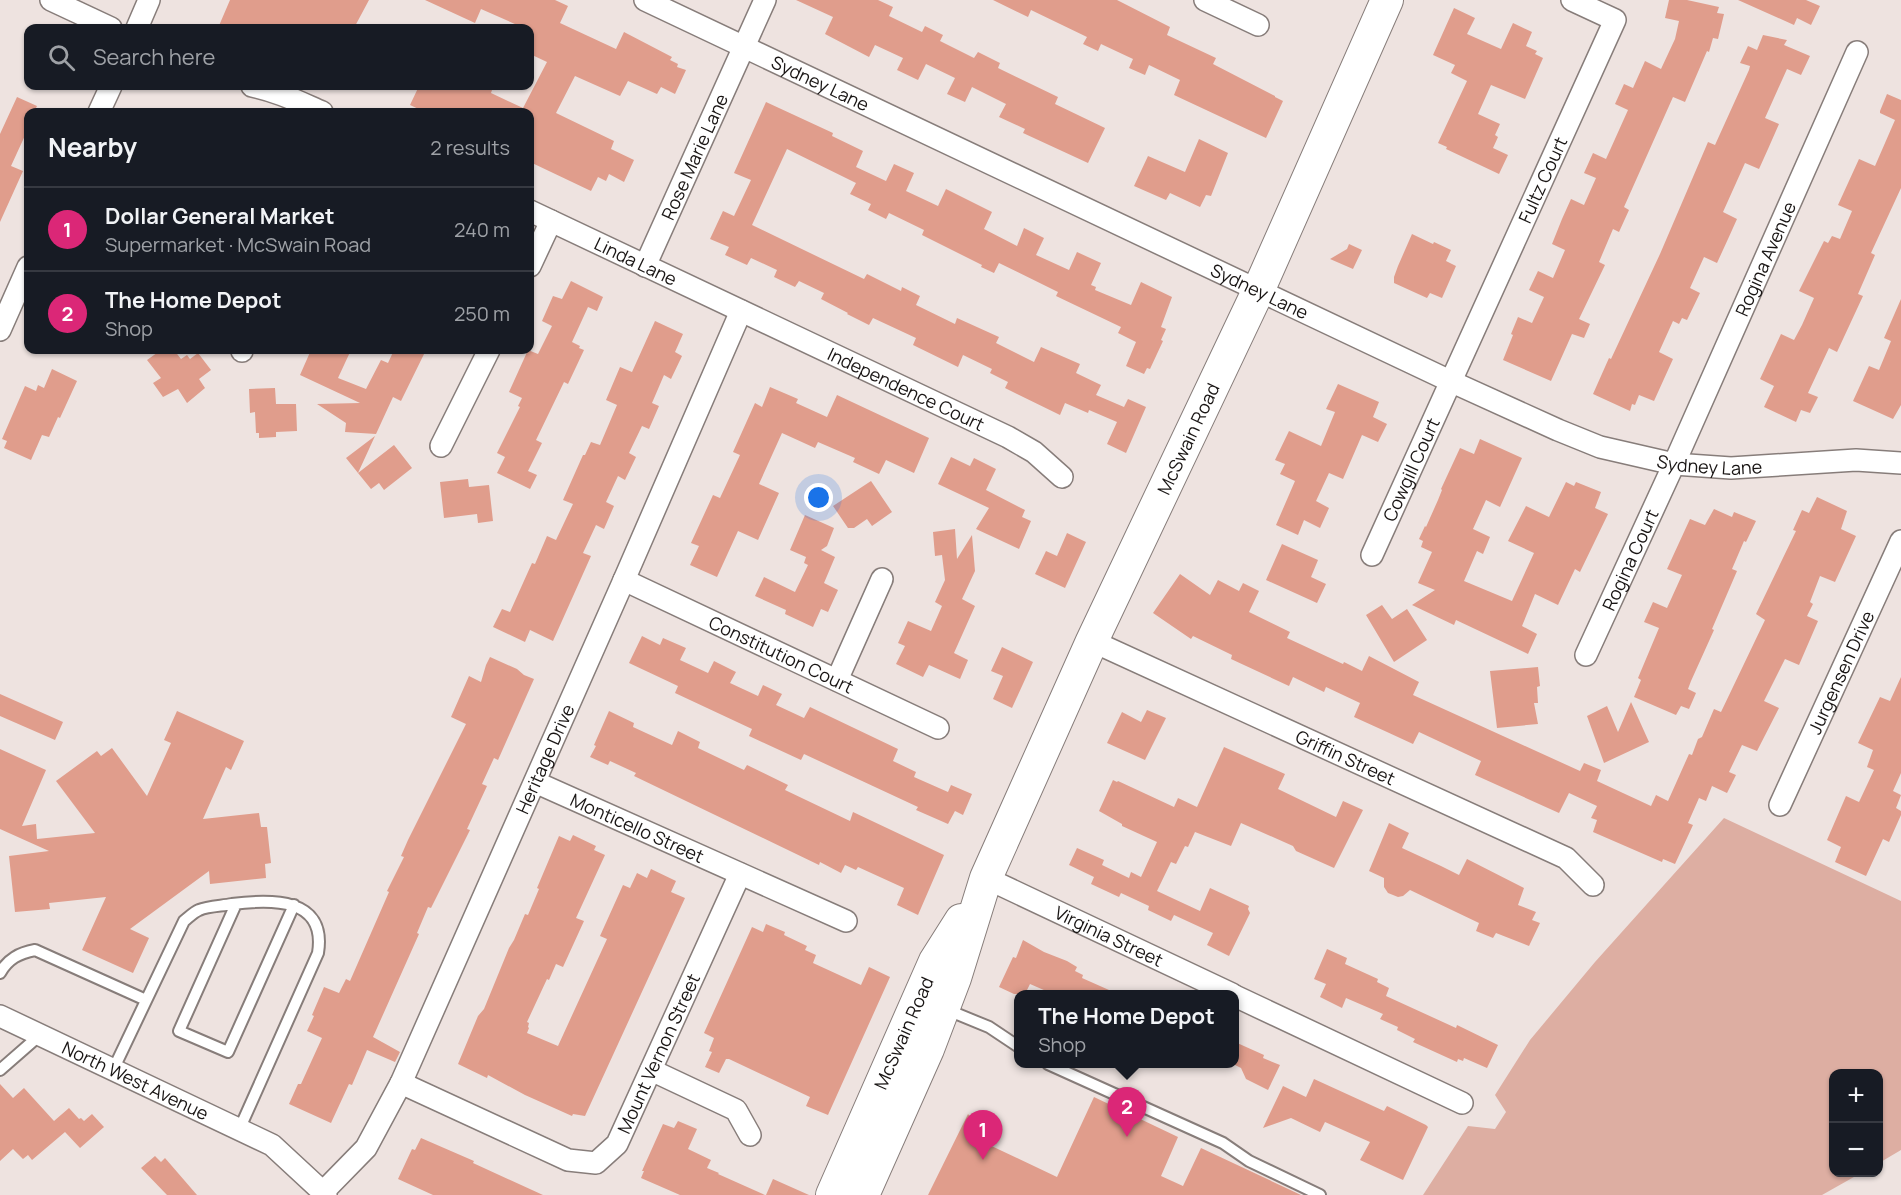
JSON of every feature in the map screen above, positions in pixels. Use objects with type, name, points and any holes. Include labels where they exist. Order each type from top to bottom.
[{"type":"main road","name":"McSwain Road","points":[[863,1195],[928,1049],[986,878],[1092,641],[1259,289],[1387,0]]},
{"type":"main road","name":"McSwain Road","points":[[832,1195],[935,961],[986,878]]},
{"type":"street","points":[[51,0],[102,24]]},
{"type":"street","points":[[138,24],[149,0]]},
{"type":"street","name":"Sydney Lane","points":[[645,0],[1450,381],[1600,447],[1674,464],[1731,468],[1856,460],[1901,464]]},
{"type":"street","name":"Rose Marie Lane","points":[[645,266],[765,0]]},
{"type":"street","points":[[1205,0],[1258,25]]},
{"type":"street","name":"Fultz Court","points":[[1450,381],[1615,20],[1572,0]]},
{"type":"street","name":"Rogina Avenue","points":[[1674,464],[1857,52]]},
{"type":"street","points":[[101,108],[109,90]]},
{"type":"street","points":[[265,90],[313,108]]},
{"type":"street","name":"Linda Lane","points":[[534,213],[741,311]]},
{"type":"street","points":[[534,258],[552,221]]},
{"type":"street","points":[[0,330],[24,276]]},
{"type":"street","name":"Independence Court","points":[[741,311],[1008,437],[1034,452],[1062,477]]},
{"type":"street","name":"Heritage Drive","points":[[325,1193],[366,1148],[401,1083],[741,311]]},
{"type":"street","points":[[441,446],[487,354]]},
{"type":"street","name":"Cowgill Court","points":[[1372,555],[1450,381]]},
{"type":"street","name":"Rogina Court","points":[[1586,655],[1674,464]]},
{"type":"street","name":"Jurgensen Drive","points":[[1780,805],[1901,541]]},
{"type":"street","points":[[837,680],[882,579]]},
{"type":"street","name":"Constitution Court","points":[[624,580],[938,728]]},
{"type":"street","name":"Griffin Street","points":[[1092,641],[1566,858],[1593,885]]},
{"type":"street","name":"Monticello Street","points":[[535,782],[846,921]]},
{"type":"street","name":"Mount Vernon Street","points":[[401,1083],[568,1160],[596,1163],[617,1144],[740,874]]},
{"type":"street","name":"Virginia Street","points":[[986,878],[1222,990]]},
{"type":"street","name":"Virginia Street","points":[[1239,998],[1462,1103]]},
{"type":"street","name":"North West Avenue","points":[[0,1016],[273,1145],[325,1193]]},
{"type":"street","points":[[651,1070],[736,1110],[750,1135]]},
{"type":"lane","points":[[113,1070],[184,921],[200,910],[236,904],[267,901],[294,905],[305,912],[315,923],[321,939],[318,953],[238,1130]]},
{"type":"lane","points":[[236,904],[179,1031],[228,1052],[294,905]]},
{"type":"lane","points":[[0,973],[5,964],[20,952],[35,950],[146,1000]]},
{"type":"lane","points":[[943,1008],[989,1027],[1014,1044]]},
{"type":"lane","points":[[0,1070],[40,1035]]},
{"type":"lane","points":[[1057,1068],[1223,1143],[1249,1161],[1320,1195]]},
{"type":"shaded area","points":[[1724,818],[1901,901],[1901,1150],[1883,1161],[1883,1069],[1829,1069],[1829,1177],[1854,1177],[1822,1195],[1423,1195],[1468,1126],[1495,1129],[1506,1112],[1495,1095],[1530,1040],[1595,962]]},
{"type":"building","points":[[230,0],[369,0],[356,24],[220,24]]},
{"type":"building","points":[[425,0],[555,0],[568,6],[560,23],[616,49],[624,32],[672,57],[670,60],[678,64],[677,67],[686,70],[675,94],[661,87],[657,94],[628,81],[620,96],[575,76],[556,113],[614,141],[611,149],[634,160],[624,182],[609,174],[606,181],[598,177],[591,191],[534,164],[534,108],[523,108],[547,62],[534,56],[534,24],[515,24],[481,9],[475,23]]},
{"type":"building","points":[[796,0],[878,0],[893,7],[889,16],[922,32],[925,26],[943,35],[940,41],[974,58],[978,52],[1000,63],[998,68],[1058,97],[1055,104],[1105,128],[1088,163],[1023,133],[1025,129],[999,117],[1006,104],[972,87],[965,102],[947,94],[955,78],[926,64],[918,80],[897,70],[903,58],[875,45],[869,57],[825,34],[833,17]]},
{"type":"building","points":[[993,0],[1117,0],[1170,27],[1167,35],[1216,58],[1213,64],[1283,101],[1266,138],[1174,95],[1180,80],[1149,65],[1145,75],[1129,68],[1133,59],[1101,44],[1098,51],[1083,44],[1087,37],[1031,10],[1028,17]]},
{"type":"building","points":[[1669,0],[1687,0],[1719,7],[1717,13],[1724,14],[1718,39],[1713,38],[1709,52],[1707,51],[1685,102],[1673,97],[1624,207],[1629,210],[1619,232],[1613,229],[1599,262],[1605,265],[1579,319],[1590,324],[1584,338],[1572,334],[1551,381],[1503,360],[1513,335],[1511,334],[1518,317],[1532,323],[1544,297],[1529,290],[1538,271],[1553,278],[1565,250],[1552,244],[1562,219],[1571,199],[1584,205],[1596,178],[1584,173],[1593,153],[1606,159],[1628,110],[1615,104],[1624,84],[1633,88],[1645,61],[1661,69],[1675,39],[1679,21],[1665,18]]},
{"type":"building","points":[[1738,0],[1806,0],[1820,6],[1811,25],[1797,18],[1794,25]]},
{"type":"building","points":[[1454,8],[1475,18],[1467,34],[1501,49],[1513,23],[1532,32],[1526,46],[1537,51],[1535,54],[1543,58],[1525,99],[1491,85],[1478,114],[1500,124],[1493,148],[1508,155],[1499,174],[1438,143],[1467,81],[1451,73],[1455,65],[1433,55]]},
{"type":"building","points":[[1763,35],[1787,40],[1784,45],[1810,56],[1801,75],[1787,69],[1765,118],[1779,124],[1768,149],[1759,169],[1745,163],[1723,212],[1737,219],[1728,239],[1717,263],[1704,257],[1690,288],[1700,293],[1687,320],[1682,318],[1679,324],[1673,321],[1659,352],[1673,359],[1654,401],[1639,395],[1630,411],[1593,394],[1660,254],[1708,142],[1715,145],[1749,70],[1750,66],[1740,63],[1748,46],[1757,50]]},
{"type":"building","points":[[417,90],[492,90],[491,93],[523,108],[416,108],[410,105]]},
{"type":"building","points":[[1887,94],[1901,100],[1901,188],[1871,253],[1875,255],[1858,294],[1863,296],[1837,352],[1829,348],[1808,393],[1818,397],[1810,413],[1801,410],[1796,422],[1764,407],[1774,386],[1760,379],[1781,334],[1794,340],[1802,325],[1814,298],[1799,291],[1824,241],[1828,243],[1832,236],[1840,239],[1852,211],[1838,205],[1859,159],[1875,166],[1895,120],[1880,113]]},
{"type":"building","points":[[17,97],[37,106],[36,108],[24,108],[24,138],[11,166],[23,171],[0,222],[0,134]]},
{"type":"building","points":[[766,102],[833,133],[832,136],[863,151],[856,167],[886,181],[894,164],[914,173],[906,191],[938,206],[946,189],[992,212],[984,229],[1017,246],[1024,228],[1044,238],[1036,255],[1069,270],[1077,252],[1101,263],[1091,285],[1096,287],[1095,290],[1131,305],[1141,282],[1172,297],[1161,327],[1166,329],[1161,340],[1163,341],[1150,369],[1147,368],[1144,374],[1126,366],[1136,342],[1118,333],[1121,327],[1056,296],[1058,292],[999,263],[994,273],[922,235],[924,230],[889,213],[886,219],[868,210],[871,204],[850,194],[856,183],[787,149],[752,225],[864,279],[867,274],[901,291],[902,287],[920,296],[916,305],[955,324],[957,318],[999,337],[996,343],[1034,362],[1041,347],[1080,364],[1076,373],[1101,385],[1096,395],[1124,407],[1128,399],[1146,407],[1126,453],[1107,444],[1117,422],[1065,403],[1060,415],[1005,388],[1008,382],[990,373],[992,369],[963,355],[958,367],[913,345],[916,338],[873,318],[869,325],[847,314],[821,299],[824,293],[799,281],[795,287],[774,277],[777,270],[751,258],[747,265],[725,255],[729,247],[710,239],[723,211],[734,216],[751,180],[734,173]]},
{"type":"building","points":[[1199,139],[1228,153],[1211,196],[1206,195],[1200,207],[1170,193],[1166,200],[1134,186],[1148,156],[1185,172]]},
{"type":"building","points":[[1412,234],[1451,250],[1446,261],[1456,266],[1442,298],[1430,293],[1427,298],[1394,283],[1398,266]]},
{"type":"building","points":[[1349,244],[1362,250],[1353,269],[1330,259],[1347,249]]},
{"type":"building","points":[[571,281],[603,297],[597,311],[588,307],[572,342],[584,350],[568,384],[564,382],[536,440],[542,443],[528,471],[537,475],[530,489],[497,473],[505,457],[497,453],[520,407],[518,406],[522,398],[509,392],[526,354],[538,354],[552,326],[542,321],[553,296],[562,299]]},
{"type":"building","points":[[1901,299],[1901,405],[1893,419],[1853,401],[1869,366],[1879,370],[1891,341],[1884,338]]},
{"type":"building","points":[[655,321],[683,334],[675,352],[682,356],[671,379],[664,375],[652,403],[659,406],[649,429],[642,426],[629,453],[636,457],[625,480],[618,476],[606,502],[614,506],[604,529],[596,525],[583,553],[591,556],[553,641],[530,630],[525,642],[493,627],[502,609],[510,612],[547,536],[556,540],[573,504],[563,500],[583,455],[591,442],[600,445],[617,405],[606,400],[620,367],[632,372]]},
{"type":"building","points":[[155,354],[177,354],[181,359],[187,355],[190,359],[199,354],[211,370],[199,379],[205,388],[187,403],[178,389],[163,397],[153,383],[161,378],[147,360]]},
{"type":"building","points":[[309,354],[349,354],[338,378],[366,389],[381,360],[388,363],[392,354],[424,354],[401,401],[393,397],[376,434],[345,432],[346,423],[317,404],[360,403],[300,375]]},
{"type":"building","points":[[52,369],[77,381],[49,437],[42,435],[31,460],[4,448],[7,441],[2,439],[25,386],[36,391],[38,385],[44,388]]},
{"type":"building","points":[[1338,384],[1379,402],[1373,417],[1387,424],[1378,442],[1362,435],[1343,479],[1329,473],[1316,501],[1329,508],[1320,528],[1304,520],[1298,535],[1276,525],[1295,481],[1280,474],[1285,464],[1275,460],[1289,431],[1321,446],[1335,412],[1326,409]]},
{"type":"building","points":[[770,387],[798,399],[796,403],[827,417],[837,395],[929,438],[914,473],[886,460],[879,474],[853,462],[855,458],[818,442],[815,448],[782,433],[759,484],[779,493],[758,540],[738,531],[717,577],[690,565],[699,546],[691,543],[713,495],[720,498],[740,455],[733,452],[755,403],[762,407]]},
{"type":"building","points":[[275,388],[276,404],[296,404],[297,431],[276,432],[276,437],[259,438],[259,433],[256,433],[255,412],[250,413],[249,389]]},
{"type":"building","points":[[375,436],[358,473],[346,458]]},
{"type":"building","points":[[1480,439],[1522,458],[1500,507],[1486,500],[1473,529],[1490,537],[1483,554],[1477,551],[1464,581],[1512,601],[1534,553],[1508,541],[1526,506],[1549,517],[1566,482],[1574,486],[1576,482],[1601,492],[1595,508],[1608,514],[1580,572],[1575,569],[1558,605],[1535,594],[1522,626],[1537,634],[1528,654],[1456,620],[1454,625],[1412,605],[1435,590],[1418,583],[1432,552],[1421,547],[1423,541],[1419,539],[1460,448],[1474,454]]},
{"type":"building","points":[[394,445],[412,468],[384,490],[379,483],[371,489],[358,473]]},
{"type":"building","points":[[951,457],[970,466],[974,458],[996,469],[986,490],[1025,510],[1022,517],[1031,521],[1019,549],[976,529],[989,508],[938,484]]},
{"type":"building","points":[[468,479],[469,487],[489,485],[493,521],[478,523],[477,514],[444,518],[440,482]]},
{"type":"building","points":[[871,481],[892,512],[872,526],[867,519],[854,528],[848,528],[833,506]]},
{"type":"building","points":[[1817,497],[1847,511],[1841,529],[1856,536],[1835,582],[1820,576],[1810,602],[1813,604],[1807,616],[1818,621],[1799,665],[1785,659],[1764,701],[1779,708],[1757,751],[1742,745],[1729,772],[1736,775],[1727,793],[1712,786],[1706,801],[1699,798],[1688,823],[1693,825],[1675,864],[1663,859],[1662,862],[1593,832],[1597,820],[1591,818],[1597,806],[1569,793],[1559,813],[1475,775],[1481,761],[1419,732],[1413,744],[1354,717],[1360,703],[1326,687],[1324,692],[1293,677],[1289,686],[1231,659],[1232,655],[1193,636],[1191,639],[1153,613],[1180,574],[1210,595],[1218,580],[1239,591],[1243,583],[1259,591],[1249,612],[1290,632],[1287,638],[1362,671],[1369,656],[1419,682],[1413,695],[1580,771],[1584,763],[1601,770],[1597,781],[1651,806],[1656,795],[1668,801],[1689,754],[1692,755],[1698,739],[1702,737],[1714,709],[1721,712],[1765,620],[1756,614],[1796,531],[1793,530],[1802,510],[1809,513]]},
{"type":"building","points":[[1714,509],[1732,517],[1734,512],[1756,521],[1732,569],[1737,571],[1688,689],[1696,693],[1689,709],[1681,706],[1676,715],[1634,697],[1641,680],[1638,678],[1659,628],[1644,622],[1653,602],[1667,608],[1682,575],[1667,569],[1690,519],[1705,525]]},
{"type":"building","points":[[805,515],[834,528],[827,546],[821,550],[835,557],[824,583],[838,590],[828,612],[821,609],[813,627],[785,614],[786,610],[755,596],[764,577],[795,592],[808,565],[804,563],[806,557],[790,550]]},
{"type":"building","points":[[955,529],[957,559],[972,535],[975,571],[962,599],[975,606],[954,653],[968,660],[960,679],[929,665],[923,677],[896,664],[905,646],[898,643],[908,621],[931,631],[942,606],[935,602],[945,580],[942,555],[935,556],[933,532]]},
{"type":"building","points":[[1067,533],[1086,542],[1065,588],[1035,574],[1046,551],[1057,556]]},
{"type":"building","points":[[1282,544],[1318,560],[1311,577],[1326,584],[1317,603],[1266,580]]},
{"type":"building","points":[[1382,605],[1392,619],[1407,609],[1427,640],[1394,662],[1366,615]]},
{"type":"building","points":[[642,636],[660,645],[663,638],[686,648],[680,660],[708,673],[714,661],[736,672],[730,683],[758,696],[763,685],[782,694],[776,705],[804,718],[810,707],[898,749],[893,761],[916,772],[914,777],[948,792],[951,785],[972,794],[963,815],[955,811],[948,824],[916,810],[918,807],[804,754],[801,760],[749,736],[752,729],[675,693],[678,686],[629,663]]},
{"type":"building","points":[[1002,647],[1033,662],[1012,708],[993,699],[1003,676],[991,671]]},
{"type":"building","points":[[490,657],[534,679],[498,760],[494,758],[482,784],[487,786],[467,829],[470,830],[431,908],[428,907],[417,933],[419,934],[373,1037],[400,1052],[395,1062],[367,1050],[352,1085],[349,1084],[331,1123],[289,1104],[322,1038],[307,1031],[314,1016],[312,1015],[324,987],[339,993],[346,979],[350,981],[389,892],[387,891],[404,857],[401,856],[408,840],[466,724],[451,717],[469,676],[481,682]]},
{"type":"building","points":[[1538,667],[1540,686],[1537,687],[1538,703],[1534,703],[1538,724],[1497,728],[1490,671]]},
{"type":"building","points":[[1901,677],[1901,773],[1893,791],[1901,795],[1896,808],[1901,811],[1901,815],[1889,842],[1883,839],[1866,876],[1835,862],[1841,847],[1827,840],[1846,796],[1859,802],[1874,770],[1867,767],[1873,750],[1858,743],[1880,697],[1890,701]]},
{"type":"building","points":[[0,694],[63,722],[55,740],[0,716]]},
{"type":"building","points":[[1631,702],[1649,742],[1604,763],[1587,716],[1607,706],[1618,732]]},
{"type":"building","points":[[1147,710],[1166,718],[1145,760],[1107,743],[1122,712],[1141,722]]},
{"type":"building","points":[[177,711],[244,741],[231,770],[226,767],[203,819],[259,813],[261,827],[267,827],[271,863],[265,864],[266,878],[210,884],[209,871],[130,929],[149,938],[133,973],[82,950],[106,897],[49,903],[50,909],[15,912],[9,856],[49,851],[0,829],[0,749],[46,770],[22,826],[36,824],[37,839],[95,833],[56,781],[97,751],[101,756],[112,748],[147,796],[171,743],[164,740]]},
{"type":"building","points":[[609,711],[634,723],[633,727],[672,745],[678,731],[700,742],[698,748],[744,770],[747,765],[788,785],[785,790],[850,821],[853,812],[944,855],[918,915],[897,905],[904,888],[858,867],[856,870],[845,865],[841,873],[820,862],[819,865],[634,776],[636,773],[610,761],[608,765],[590,757]]},
{"type":"building","points":[[1224,747],[1285,774],[1278,789],[1336,817],[1343,801],[1363,810],[1334,868],[1296,851],[1293,846],[1241,823],[1231,846],[1195,832],[1176,864],[1171,862],[1157,891],[1200,911],[1210,888],[1249,906],[1250,913],[1229,956],[1207,945],[1213,933],[1174,915],[1171,921],[1148,910],[1149,906],[1121,893],[1119,897],[1091,884],[1094,877],[1069,865],[1077,848],[1104,860],[1102,865],[1129,878],[1131,872],[1141,877],[1157,842],[1122,826],[1099,811],[1113,780],[1174,807],[1178,798],[1197,807]]},
{"type":"building","points":[[1389,823],[1409,833],[1402,848],[1459,875],[1467,859],[1524,888],[1518,905],[1536,912],[1532,920],[1540,923],[1529,946],[1496,933],[1493,938],[1476,931],[1479,923],[1410,890],[1398,897],[1388,893],[1384,887],[1384,878],[1369,871]]},
{"type":"building","points":[[573,835],[596,846],[594,850],[605,855],[576,918],[584,921],[563,967],[556,964],[549,980],[547,979],[527,1022],[529,1028],[527,1033],[558,1046],[607,939],[600,936],[623,885],[630,888],[637,873],[647,878],[651,869],[676,881],[671,892],[685,898],[585,1116],[573,1114],[572,1116],[488,1075],[487,1078],[458,1064],[509,948],[525,914],[528,915],[559,836],[570,841]]},
{"type":"building","points":[[766,924],[785,932],[784,935],[807,946],[805,950],[816,955],[813,963],[861,985],[869,967],[890,977],[828,1115],[806,1106],[810,1097],[729,1059],[726,1059],[719,1073],[705,1067],[712,1052],[709,1051],[714,1038],[704,1033],[752,927],[763,932]]},
{"type":"building","points":[[1023,940],[1067,961],[1077,967],[1075,971],[1083,975],[1082,978],[1109,990],[1044,990],[1030,984],[1027,990],[1014,990],[1014,994],[999,987],[1013,957],[1016,958]]},
{"type":"building","points":[[1327,949],[1347,958],[1345,964],[1378,979],[1377,982],[1389,988],[1386,996],[1456,1028],[1457,1025],[1498,1045],[1487,1068],[1464,1058],[1463,1061],[1458,1059],[1457,1062],[1413,1042],[1415,1039],[1397,1030],[1398,1027],[1380,1019],[1383,1014],[1346,998],[1342,1008],[1320,997],[1326,984],[1314,979]]},
{"type":"building","points":[[1239,1044],[1280,1065],[1268,1090],[1246,1079],[1239,1067]]},
{"type":"building","points":[[1314,1079],[1384,1111],[1387,1106],[1428,1127],[1403,1180],[1360,1160],[1370,1142],[1325,1122],[1320,1132],[1291,1118],[1263,1128],[1283,1086],[1306,1097]]},
{"type":"building","points":[[0,1084],[13,1098],[24,1088],[54,1121],[69,1108],[84,1121],[92,1114],[104,1127],[80,1148],[65,1132],[32,1160],[28,1155],[23,1159],[13,1149],[0,1161]]},
{"type":"building","points":[[1094,1097],[1178,1137],[1161,1176],[1183,1186],[1201,1148],[1301,1195],[928,1195],[968,1114],[986,1134],[983,1142],[1057,1177]]},
{"type":"building","points":[[678,1121],[697,1129],[688,1149],[711,1160],[707,1168],[765,1195],[680,1195],[641,1178],[663,1124],[674,1128]]},
{"type":"building","points":[[421,1138],[543,1195],[433,1195],[398,1179],[412,1149],[415,1150]]},
{"type":"building","points":[[155,1156],[161,1162],[165,1158],[197,1195],[167,1195],[141,1168]]},
{"type":"building","points":[[773,1179],[809,1195],[766,1195]]},
{"type":"place","name":"The Home Depot","points":[[1127,1137]]},
{"type":"place","name":"Dollar General Market","points":[[983,1160]]}]
